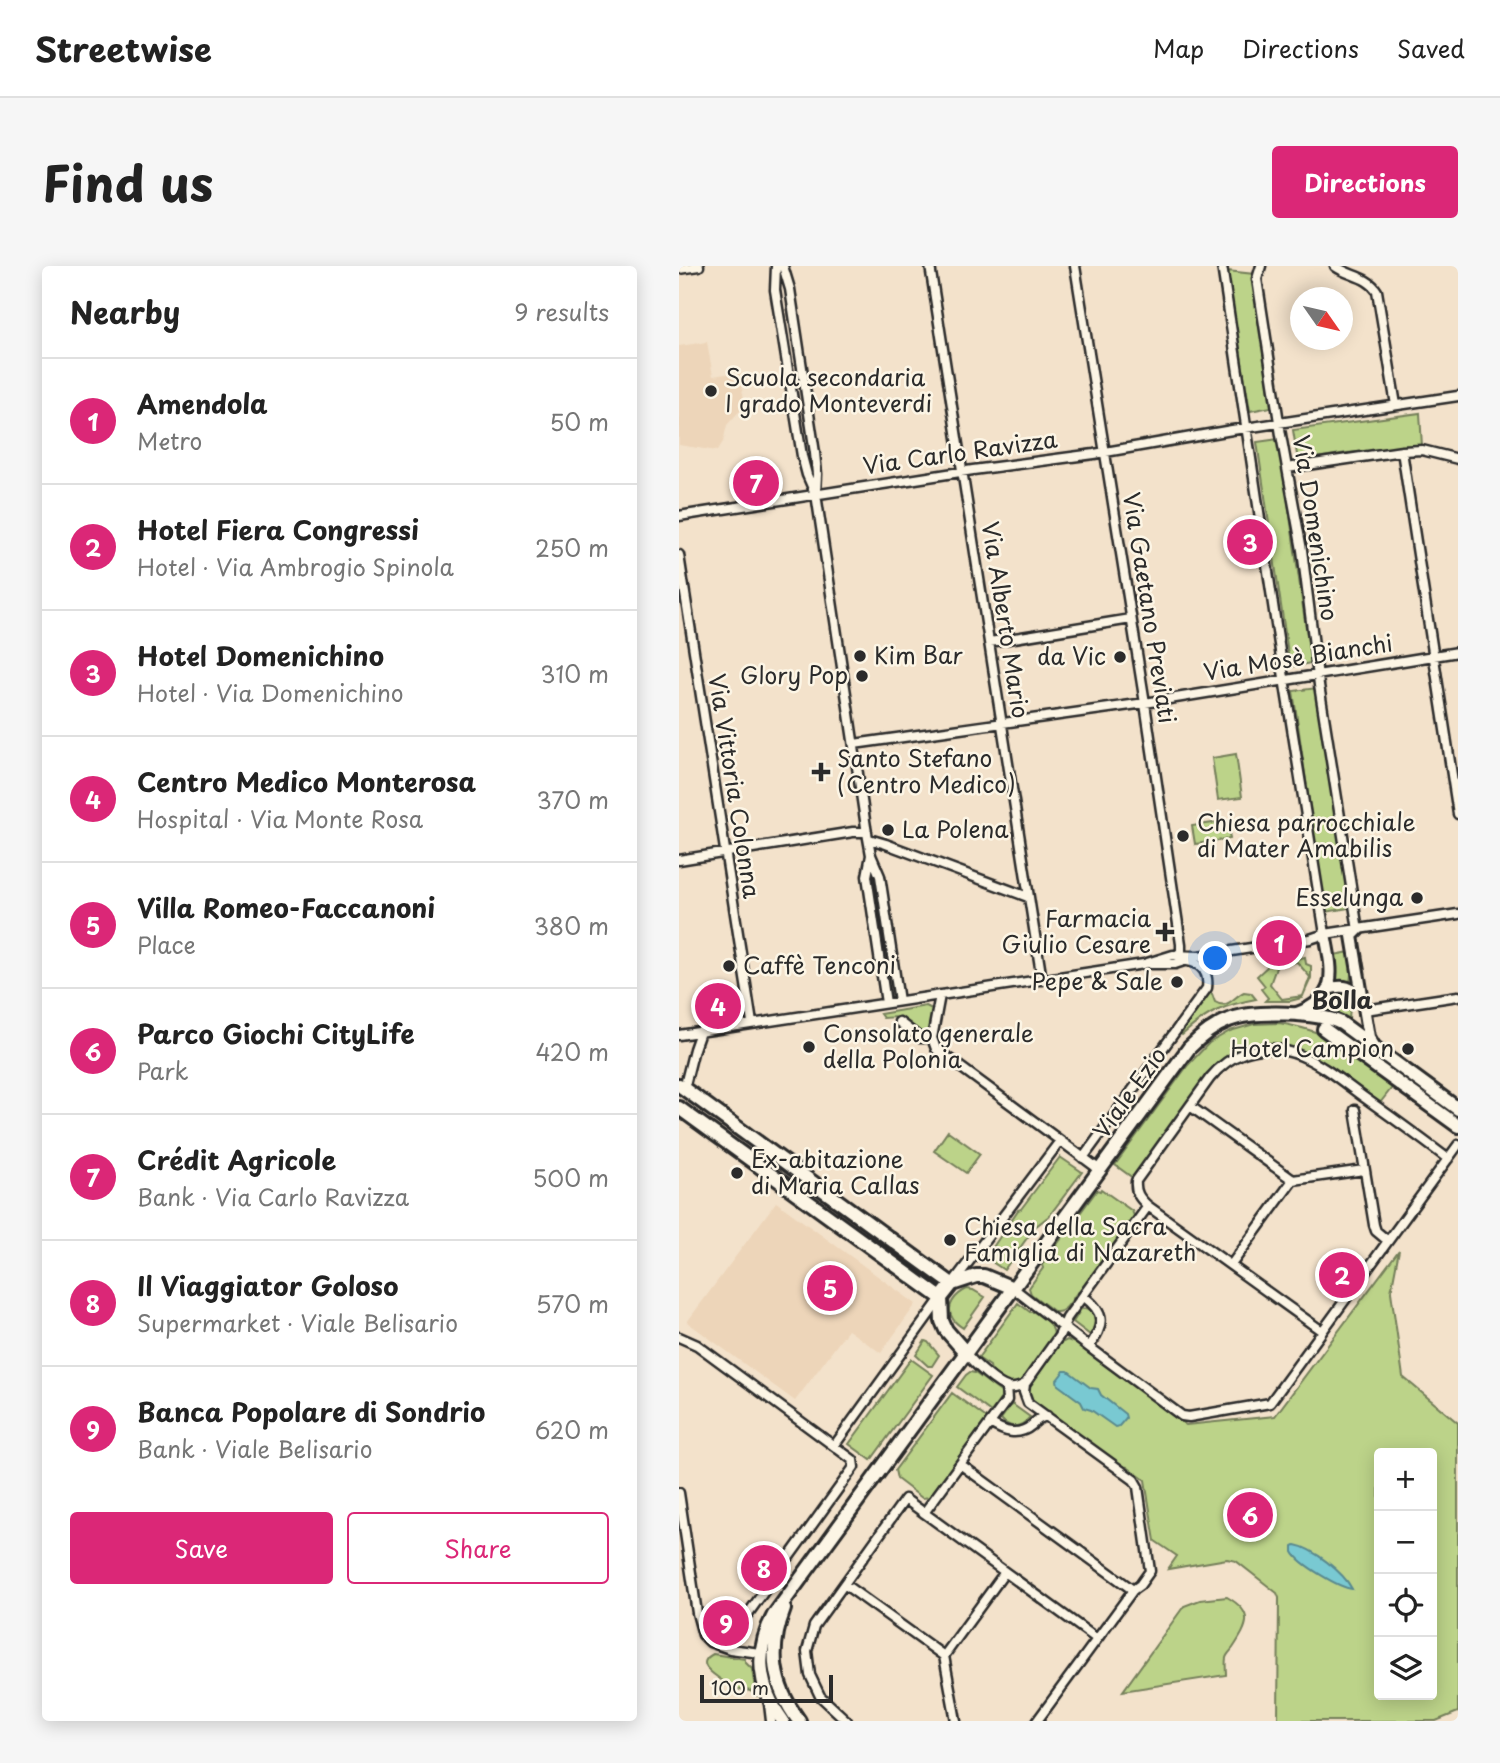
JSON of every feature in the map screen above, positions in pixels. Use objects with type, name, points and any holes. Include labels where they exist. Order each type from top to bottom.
[{"type":"main road","name":"Viale Ezio","points":[[1100,1170],[1189,1048],[1211,1029],[1248,1014],[1294,1014]]},
{"type":"main road","points":[[1294,1014],[1338,1031],[1349,1029],[1458,1109]]},
{"type":"main road","points":[[1319,1024],[1458,1127]]},
{"type":"main road","points":[[682,1087],[952,1284]]},
{"type":"main road","points":[[679,1108],[941,1298]]},
{"type":"main road","points":[[783,1721],[769,1698],[763,1679],[768,1626],[781,1604],[1100,1170]]},
{"type":"main road","points":[[966,1353],[946,1330],[942,1321],[941,1298],[952,1284],[976,1276],[984,1276],[1013,1288]]},
{"type":"main road","points":[[767,1653],[783,1695],[799,1721]]},
{"type":"street","points":[[679,269],[699,266]]},
{"type":"street","points":[[776,266],[775,290],[802,456],[815,494],[871,855],[880,876],[899,1001]]},
{"type":"street","points":[[783,266],[790,289],[815,453],[815,494]]},
{"type":"street","name":"Via Alberto Mario","points":[[930,266],[1042,980]]},
{"type":"street","name":"Via Gaetano Previati","points":[[1075,266],[1145,703],[1181,958]]},
{"type":"street","points":[[1222,266],[1332,973],[1328,989],[1318,1002],[1294,1014]]},
{"type":"street","name":"Via Domenichino","points":[[1261,266],[1257,279],[1302,550],[1357,930]]},
{"type":"street","points":[[1335,266],[1345,273],[1370,282],[1377,291],[1396,405]]},
{"type":"street","points":[[775,290],[782,285],[790,289]]},
{"type":"street","name":"Via Carlo Ravizza","points":[[679,516],[1458,396]]},
{"type":"street","points":[[1287,468],[1402,451],[1422,450],[1458,459]]},
{"type":"street","points":[[1402,451],[1458,814]]},
{"type":"street","points":[[802,456],[811,458],[815,453]]},
{"type":"street","name":"Via Vittoria Colonna","points":[[679,555],[752,1023]]},
{"type":"street","points":[[989,642],[1131,619]]},
{"type":"street","name":"Via Mosè Bianchi","points":[[854,744],[1145,703],[1458,652]]},
{"type":"street","points":[[679,860],[853,832],[868,835],[1028,897]]},
{"type":"street","points":[[871,855],[867,876],[886,1003]]},
{"type":"street","points":[[867,876],[880,876]]},
{"type":"street","points":[[679,1035],[1458,914]]},
{"type":"street","points":[[1357,930],[1352,936],[1370,1039],[1378,1050]]},
{"type":"street","points":[[878,952],[885,956],[892,951]]},
{"type":"street","name":"Viale Ezio","points":[[1100,1170],[1083,1158],[1207,985],[1207,974],[1202,968],[1181,958]]},
{"type":"street","points":[[1328,989],[1347,987],[1356,992],[1364,1004]]},
{"type":"street","points":[[940,995],[932,1038],[939,1052],[1083,1158]]},
{"type":"street","points":[[1364,1004],[1458,996]]},
{"type":"street","points":[[1318,1002],[1319,1024]]},
{"type":"street","points":[[1349,1029],[1357,1024],[1364,1004]]},
{"type":"street","points":[[899,1022],[920,1038],[932,1038]]},
{"type":"street","points":[[682,1087],[700,1031]]},
{"type":"street","points":[[1322,1331],[1148,1206],[1137,1195],[1136,1181],[1210,1078],[1220,1066],[1257,1048],[1278,1048],[1305,1057],[1320,1065],[1448,1159]]},
{"type":"street","points":[[1190,1106],[1293,1180],[1364,1170]]},
{"type":"street","points":[[1355,1110],[1374,1225],[1376,1231],[1388,1241]]},
{"type":"street","points":[[952,1284],[1060,1141]]},
{"type":"street","points":[[1013,1288],[1182,1416],[1270,1403],[1458,1145]]},
{"type":"street","points":[[1231,1265],[1293,1180]]},
{"type":"street","points":[[966,1353],[974,1364],[1006,1387],[1019,1388],[1025,1384],[1059,1336],[1067,1318],[1148,1206]]},
{"type":"street","points":[[1083,1296],[1097,1308],[1100,1318],[1101,1327],[1089,1347]]},
{"type":"street","points":[[834,1446],[941,1298]]},
{"type":"street","points":[[679,1337],[697,1345],[853,1460],[854,1467],[731,1638],[730,1649]]},
{"type":"street","points":[[1025,1384],[1024,1392],[1028,1403],[1134,1480],[1138,1487],[1150,1571],[1133,1590],[1037,1721]]},
{"type":"street","points":[[924,1513],[1007,1400],[1006,1387]]},
{"type":"street","points":[[990,1423],[1004,1432],[1014,1433],[1024,1431],[1040,1418],[1047,1416]]},
{"type":"street","points":[[960,1464],[1133,1590]]},
{"type":"street","points":[[679,1494],[703,1635],[710,1642],[730,1649],[767,1653]]},
{"type":"street","points":[[847,1721],[820,1696],[810,1675],[807,1651],[814,1626],[905,1499],[1097,1639]]},
{"type":"street","points":[[944,1656],[1005,1572]]},
{"type":"street","points":[[844,1584],[944,1656],[956,1721]]},
{"type":"street","points":[[769,1698],[771,1721]]},
{"type":"shaded area","name":"Scuola secondaria I grado Monteverdi","points":[[707,342],[713,376],[739,372],[745,405],[727,425],[723,442],[717,451],[679,445],[679,346]]},
{"type":"shaded area","points":[[776,1202],[916,1304],[881,1353],[848,1330],[795,1401],[687,1322]]},
{"type":"green space","points":[[1227,271],[1254,274],[1271,407],[1250,411]]},
{"type":"green space","points":[[1420,413],[1422,446],[1298,461],[1293,430]]},
{"type":"green space","points":[[1279,439],[1311,663],[1290,667],[1257,442]]},
{"type":"green space","points":[[1317,688],[1349,908],[1325,912],[1293,691]]},
{"type":"green space","points":[[1236,754],[1242,797],[1218,800],[1212,758]]},
{"type":"green space","points":[[1227,821],[1230,839],[1195,844],[1192,826]]},
{"type":"green space","points":[[1350,952],[1350,982],[1336,981],[1334,955]]},
{"type":"green space","points":[[1305,957],[1306,964],[1311,966],[1311,978],[1303,995],[1310,977],[1297,962],[1277,965],[1270,984],[1282,999],[1303,996],[1302,998],[1265,1001],[1268,998],[1261,989],[1265,986],[1257,976],[1269,965]]},
{"type":"green space","points":[[1209,992],[1215,1002],[1223,1005],[1244,992],[1251,993],[1256,999],[1216,1011],[1182,1035],[1181,1034]]},
{"type":"green space","points":[[1336,992],[1348,997],[1349,1019],[1323,1013],[1325,1005]]},
{"type":"green space","points":[[926,1006],[932,1009],[933,1013],[927,1035],[922,1035],[897,1017],[883,1018],[880,1014]]},
{"type":"green space","points":[[1279,1023],[1305,1029],[1332,1040],[1344,1052],[1394,1085],[1380,1103],[1312,1056],[1274,1043],[1254,1043],[1235,1050],[1217,1063],[1133,1178],[1115,1165],[1188,1065],[1209,1043],[1230,1031],[1254,1024]]},
{"type":"green space","points":[[948,1131],[980,1154],[966,1173],[934,1151]]},
{"type":"green space","points":[[1060,1157],[1082,1172],[1049,1216],[1035,1227],[1004,1270],[987,1256],[1018,1210]]},
{"type":"green space","points":[[1101,1189],[1132,1211],[1134,1216],[1080,1291],[1065,1308],[1055,1312],[1031,1294],[1029,1288],[1043,1268],[1042,1265],[1097,1190]]},
{"type":"green space","points":[[1399,1250],[1391,1292],[1403,1377],[1458,1423],[1458,1712],[1436,1721],[1278,1721],[1277,1593],[1236,1561],[1227,1559],[1168,1569],[1177,1556],[1155,1541],[1145,1480],[1127,1467],[1125,1470],[1031,1401],[1027,1395],[1027,1386],[1059,1344],[1067,1340],[1075,1343],[1186,1425],[1275,1416]]},
{"type":"green space","points":[[967,1289],[985,1297],[963,1328],[954,1320],[950,1310],[955,1298]]},
{"type":"green space","points":[[1018,1303],[1048,1322],[1053,1329],[1054,1338],[1026,1378],[1013,1384],[1000,1378],[991,1371],[990,1366],[978,1358]]},
{"type":"green space","points":[[1087,1308],[1094,1313],[1094,1325],[1090,1335],[1073,1322],[1081,1309]]},
{"type":"green space","points":[[925,1341],[939,1355],[932,1366],[928,1366],[916,1355]]},
{"type":"green space","points":[[911,1359],[933,1375],[871,1460],[849,1444]]},
{"type":"green space","points":[[970,1372],[1002,1393],[991,1412],[957,1387]]},
{"type":"green space","points":[[952,1393],[988,1419],[931,1497],[922,1498],[897,1479],[895,1470]]},
{"type":"green space","points":[[1012,1404],[1030,1417],[1019,1425],[1008,1425],[1001,1419]]},
{"type":"green space","points":[[1227,1597],[1242,1608],[1246,1620],[1242,1633],[1227,1657],[1226,1675],[1123,1691],[1184,1606],[1200,1600]]},
{"type":"green space","points":[[713,1654],[745,1659],[752,1669],[756,1695],[733,1688],[709,1670],[705,1664]]},
{"type":"water","points":[[1064,1371],[1068,1371],[1091,1388],[1098,1389],[1126,1418],[1115,1427],[1084,1408],[1081,1402],[1058,1385],[1057,1380]]},
{"type":"water","points":[[1295,1545],[1327,1562],[1352,1589],[1330,1580],[1303,1563],[1293,1552]]},
{"type":"place","name":"Scuola secondaria I grado Monteverdi","points":[[711,391]]},
{"type":"place","name":"Crédit Agricole","points":[[756,483]]},
{"type":"place","name":"Hotel Domenichino","points":[[1250,542]]},
{"type":"place","name":"Kim Bar","points":[[860,656]]},
{"type":"place","name":"da Vic","points":[[1120,657]]},
{"type":"place","name":"Glory Pop","points":[[862,676]]},
{"type":"place","name":"Santo Stefano (Centro Medico)","points":[[821,772]]},
{"type":"place","name":"La Polena","points":[[888,830]]},
{"type":"place","name":"Chiesa parrocchiale di Mater Amabilis","points":[[1183,836]]},
{"type":"place","name":"Esselunga","points":[[1417,898]]},
{"type":"place","name":"Farmacia Giulio Cesare","points":[[1165,932]]},
{"type":"place","name":"Amendola","points":[[1279,943]]},
{"type":"place","name":"Caffè Tenconi","points":[[729,966]]},
{"type":"place","name":"Pepe & Sale","points":[[1177,982]]},
{"type":"place","name":"Centro Medico Monterosa","points":[[718,1006]]},
{"type":"place","name":"Consolato generale della Polonia","points":[[809,1047]]},
{"type":"place","name":"Hotel Campion","points":[[1408,1049]]},
{"type":"place","name":"Ex-abitazione di Maria Callas","points":[[737,1173]]},
{"type":"place","name":"Chiesa della Sacra Famiglia di Nazareth","points":[[950,1240]]},
{"type":"place","name":"Hotel Fiera Congressi","points":[[1342,1275]]},
{"type":"place","name":"Villa Romeo-Faccanoni","points":[[830,1288]]},
{"type":"place","name":"Parco Giochi CityLife","points":[[1250,1515]]},
{"type":"place","name":"Il Viaggiator Goloso","points":[[764,1568]]},
{"type":"place","name":"Banca Popolare di Sondrio","points":[[726,1623]]},
{"type":"district","name":"Bolla","points":[[1342,1001]]}]
